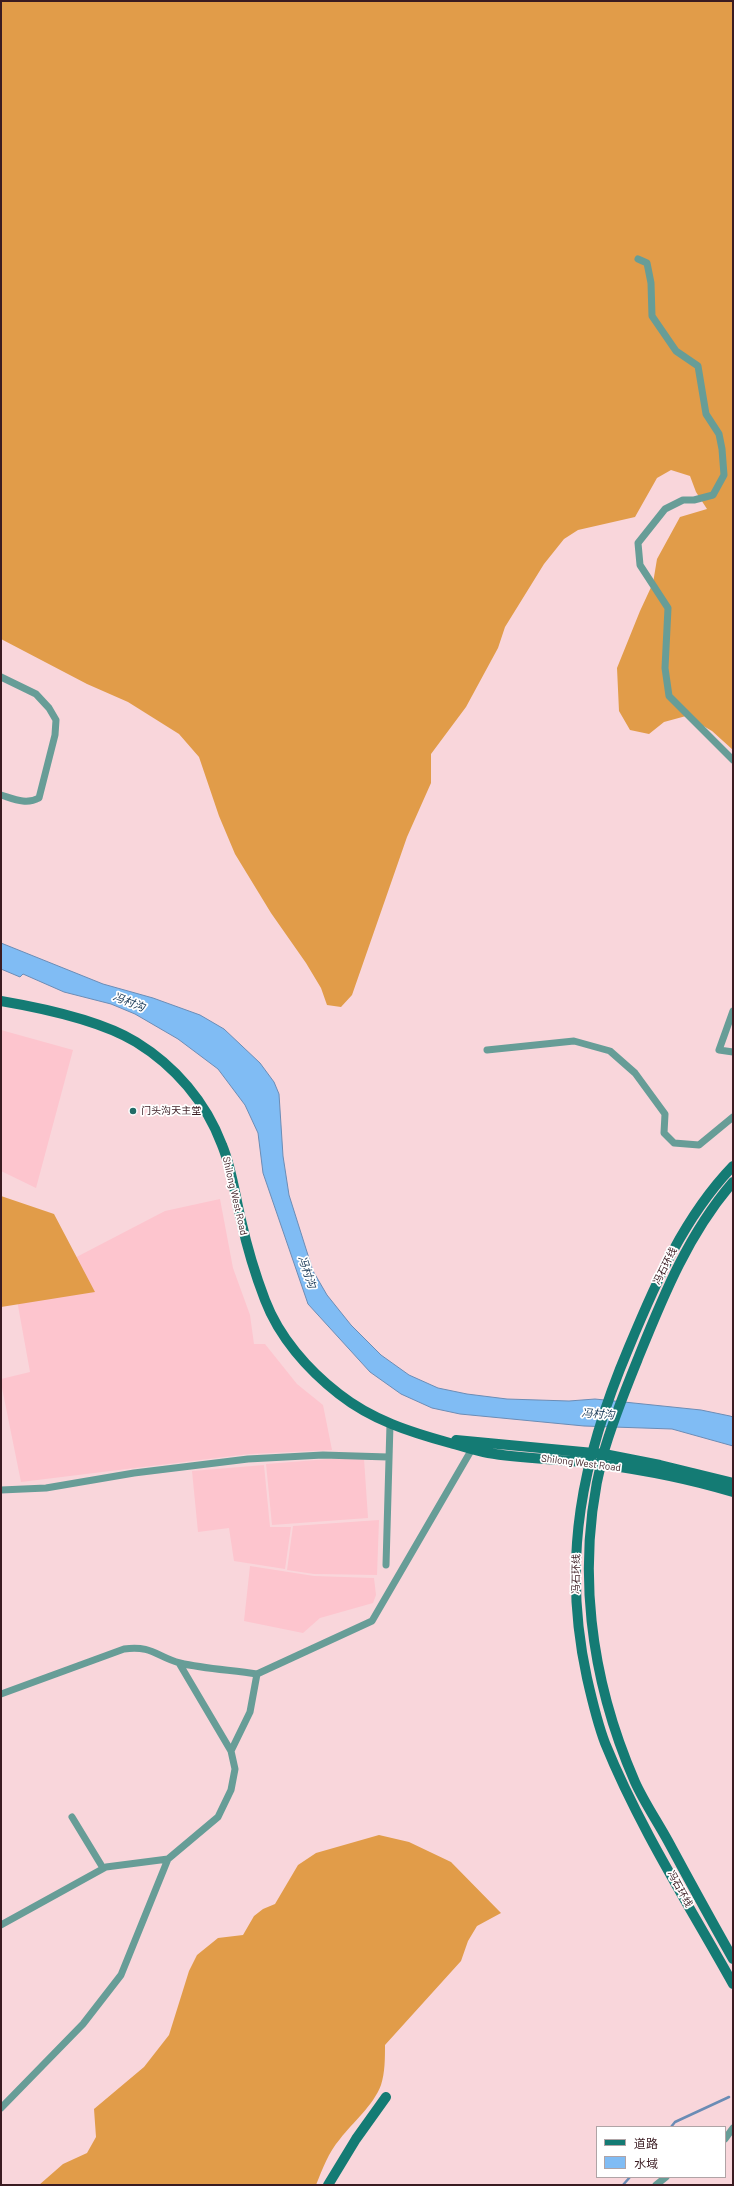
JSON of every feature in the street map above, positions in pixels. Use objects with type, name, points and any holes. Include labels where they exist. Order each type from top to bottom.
[{"type":"main road","name":"Shilong West Road","points":[[1,1001],[31,1006],[112,1031],[134,1041],[172,1069],[202,1107],[223,1146],[232,1177],[249,1254],[265,1302],[278,1327],[300,1357],[319,1378],[366,1413],[390,1424],[487,1453],[589,1458],[660,1465],[733,1483]]},
{"type":"main road","name":"冯石环线","points":[[733,1166],[701,1204],[680,1236],[651,1294],[610,1392],[589,1458],[578,1538],[575,1590],[580,1643],[598,1722],[606,1744],[635,1807],[733,1984]]},
{"type":"main road","name":"冯石环线","points":[[733,1182],[713,1205],[674,1272],[624,1394],[602,1459],[592,1518],[588,1575],[594,1647],[604,1693],[621,1747],[636,1784],[733,1960]]},
{"type":"main road","name":"Shilong West Road","points":[[430,1437],[589,1458]]},
{"type":"main road","name":"Shilong West Road","points":[[602,1459],[733,1492]]},
{"type":"main road","points":[[328,2185],[356,2139],[386,2097]]},
{"type":"street","points":[[638,259],[648,263],[651,283],[652,316],[676,351],[698,366],[706,414],[719,434],[724,475],[713,495],[694,500],[683,500],[665,509],[638,543],[640,565],[668,608],[665,661],[669,696],[733,760]]},
{"type":"street","points":[[1,677],[36,694],[49,708],[56,720],[55,735],[39,798],[32,802],[1,795]]},
{"type":"street","points":[[733,1011],[719,1050],[733,1052]]},
{"type":"street","points":[[486,1050],[574,1041],[610,1051],[635,1074],[665,1114],[664,1133],[674,1143],[699,1144],[733,1117]]},
{"type":"street","points":[[386,1565],[390,1424]]},
{"type":"street","points":[[1,1694],[124,1649],[135,1648],[150,1649],[179,1663],[257,1674],[372,1621],[472,1449]]},
{"type":"street","points":[[1,1490],[46,1488],[134,1474],[248,1459],[323,1455],[388,1457]]},
{"type":"street","points":[[1,2108],[83,2024],[121,1975],[168,1859],[218,1817],[231,1790],[235,1769],[231,1751],[179,1663]]},
{"type":"street","points":[[231,1751],[250,1712],[257,1674]]},
{"type":"street","points":[[72,1817],[103,1868]]},
{"type":"street","points":[[1,1925],[103,1868],[168,1859]]},
{"type":"street","points":[[726,2138],[733,2128]]},
{"type":"street","points":[[656,2185],[665,2178]]},
{"type":"shaded area","points":[[1,1],[733,1],[733,750],[712,731],[686,716],[664,722],[649,734],[630,730],[619,711],[617,668],[653,583],[657,559],[680,517],[707,509],[696,492],[690,476],[671,470],[657,478],[635,517],[578,530],[564,539],[544,564],[505,627],[498,648],[466,707],[431,754],[431,783],[407,837],[352,995],[341,1007],[327,1005],[321,988],[306,963],[271,913],[235,854],[219,816],[199,757],[179,734],[128,702],[87,684],[1,639]]},
{"type":"shaded area","points":[[1,1030],[73,1050],[36,1188],[1,1171]]},
{"type":"shaded area","points":[[1,1196],[54,1214],[95,1292],[1,1307]]},
{"type":"shaded area","points":[[220,1199],[233,1268],[250,1315],[254,1344],[265,1344],[297,1384],[323,1405],[332,1450],[249,1454],[21,1482],[1,1383],[1,1379],[30,1372],[15,1289],[165,1211]]},
{"type":"shaded area","points":[[329,1459],[364,1459],[368,1518],[272,1525],[266,1464]]},
{"type":"shaded area","points":[[264,1465],[270,1527],[291,1527],[285,1569],[234,1561],[229,1528],[198,1532],[192,1471]]},
{"type":"shaded area","points":[[379,1520],[377,1575],[314,1574],[287,1570],[293,1526]]},
{"type":"shaded area","points":[[250,1566],[314,1576],[374,1578],[376,1595],[373,1603],[320,1618],[303,1633],[244,1621]]},
{"type":"shaded area","points":[[379,1835],[409,1842],[451,1862],[501,1913],[477,1926],[468,1941],[461,1961],[385,2045],[385,2060],[381,2085],[368,2107],[332,2150],[316,2185],[39,2185],[63,2164],[87,2153],[96,2137],[94,2109],[144,2067],[169,2035],[189,1971],[197,1955],[218,1938],[243,1935],[254,1916],[263,1909],[275,1904],[298,1865],[316,1853]]},
{"type":"water","name":"冯村沟","points":[[1,943],[103,984],[153,998],[200,1015],[224,1029],[260,1063],[274,1082],[279,1094],[283,1156],[289,1195],[313,1271],[327,1295],[351,1325],[381,1355],[409,1375],[438,1388],[467,1394],[507,1399],[569,1401],[595,1399],[701,1410],[730,1416],[733,1417],[733,1446],[672,1429],[584,1426],[460,1414],[432,1408],[401,1394],[370,1372],[308,1304],[263,1173],[258,1133],[245,1105],[218,1069],[178,1039],[135,1014],[111,1004],[64,992],[23,974],[20,977],[1,969]]},
{"type":"waterway","points":[[672,2126],[675,2122],[729,2097]]},
{"type":"waterway","points":[[623,2185],[629,2178]]},
{"type":"place","name":"门头沟天主堂","points":[[133,1111]]}]
